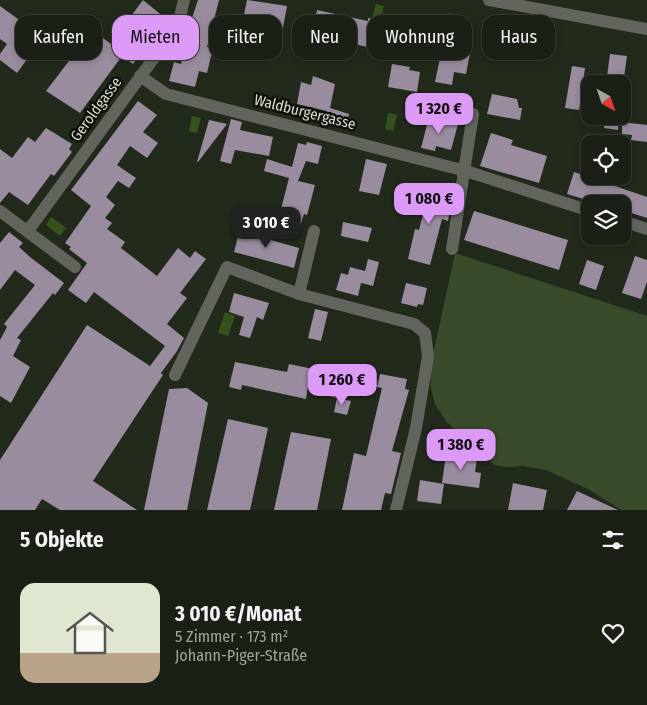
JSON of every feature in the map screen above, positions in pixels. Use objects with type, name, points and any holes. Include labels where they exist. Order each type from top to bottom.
[{"type":"street","name":"Geroldgasse","points":[[24,229],[30,228],[178,25],[184,0]]},
{"type":"street","points":[[489,0],[647,29]]},
{"type":"street","name":"Waldburgergasse","points":[[140,76],[166,94],[466,171],[581,208]]},
{"type":"street","points":[[452,249],[466,171],[473,114]]},
{"type":"street","points":[[0,211],[75,268]]},
{"type":"street","points":[[631,224],[647,229]]},
{"type":"street","points":[[299,294],[314,230]]},
{"type":"street","points":[[175,375],[227,267],[299,294],[414,324],[425,334],[428,356],[411,447],[396,510]]},
{"type":"shaded area","points":[[376,4],[384,6],[382,15],[373,15]]},
{"type":"shaded area","points":[[440,110],[459,114],[458,121],[439,117]]},
{"type":"shaded area","points":[[388,113],[397,115],[393,131],[385,129]]},
{"type":"shaded area","points":[[192,116],[201,118],[197,133],[189,131]]},
{"type":"shaded area","points":[[397,195],[412,199],[410,206],[395,202]]},
{"type":"shaded area","points":[[51,217],[66,228],[60,236],[46,225]]},
{"type":"shaded area","points":[[455,253],[647,316],[647,510],[621,510],[590,490],[546,470],[523,466],[506,467],[495,465],[476,451],[446,421],[435,404],[431,388],[430,369]]},
{"type":"shaded area","points":[[225,312],[235,316],[228,336],[218,333]]},
{"type":"building","points":[[143,0],[161,15],[132,15]]},
{"type":"building","points":[[198,0],[219,0],[215,15],[209,15],[209,39],[207,47],[209,47],[210,60],[207,73],[199,71],[195,87],[169,81],[174,62],[181,64],[182,60],[199,60],[199,15],[193,15]]},
{"type":"building","points":[[247,0],[287,6],[282,33],[282,15],[244,15]]},
{"type":"building","points":[[0,6],[15,17],[15,60],[26,60],[17,73],[0,60],[0,54],[7,44],[0,39]]},
{"type":"building","points":[[317,10],[340,15],[316,15]]},
{"type":"building","points":[[357,19],[367,21],[367,47],[357,45]]},
{"type":"building","points":[[102,38],[112,45],[112,60],[119,60],[80,113],[46,91],[70,60],[102,60]]},
{"type":"building","points":[[610,54],[627,56],[624,75],[607,75]]},
{"type":"building","points":[[128,60],[136,60],[133,64]]},
{"type":"building","points":[[440,60],[469,60],[466,74],[454,72],[452,85],[435,82]]},
{"type":"building","points":[[392,64],[410,67],[409,70],[420,72],[417,92],[388,87]]},
{"type":"building","points":[[572,66],[585,68],[584,75],[581,75],[579,110],[565,108]]},
{"type":"building","points":[[313,76],[335,84],[330,108],[349,114],[346,128],[324,123],[327,111],[297,104],[301,82],[311,85]]},
{"type":"building","points":[[492,94],[517,99],[519,108],[522,108],[520,120],[487,114]]},
{"type":"building","points":[[138,101],[157,115],[143,132],[158,143],[147,158],[130,146],[117,165],[136,178],[129,188],[118,181],[106,197],[115,205],[105,218],[112,223],[107,229],[125,242],[121,248],[157,276],[178,248],[190,258],[195,251],[206,259],[180,293],[187,298],[167,324],[184,338],[161,373],[163,375],[93,481],[137,510],[60,510],[42,499],[35,510],[0,510],[0,460],[87,325],[150,366],[165,346],[94,292],[86,303],[68,290],[87,263],[69,249],[71,247],[65,243],[91,206],[71,190]]},
{"type":"building","points":[[429,117],[458,124],[451,150],[436,146],[435,151],[421,148]]},
{"type":"building","points":[[231,119],[242,122],[240,130],[273,137],[269,156],[235,150],[231,164],[220,161]]},
{"type":"building","points":[[209,120],[227,124],[197,162]]},
{"type":"building","points":[[631,123],[647,125],[647,142],[631,140],[632,135],[622,134],[622,125],[631,125]]},
{"type":"building","points":[[604,125],[618,125],[618,130],[604,128]]},
{"type":"building","points":[[46,128],[72,144],[69,149],[72,152],[54,176],[51,174],[28,205],[9,192],[0,203],[0,149],[12,158],[28,137],[35,142]]},
{"type":"building","points":[[491,133],[513,140],[511,145],[547,156],[539,183],[480,166]]},
{"type":"building","points":[[307,142],[322,146],[318,164],[306,161],[298,181],[315,185],[307,215],[304,214],[300,227],[280,213],[289,178],[264,171],[267,159],[292,167],[298,143],[306,145]]},
{"type":"building","points":[[366,159],[387,164],[379,195],[359,191]]},
{"type":"building","points":[[574,172],[581,174],[581,185],[612,185],[647,197],[647,218],[631,213],[631,195],[581,195],[581,198],[567,194]]},
{"type":"building","points":[[426,186],[447,191],[444,204],[451,205],[448,221],[442,219],[430,265],[408,259],[415,229],[419,230],[425,206],[421,205]]},
{"type":"building","points":[[474,211],[568,240],[559,270],[464,240]]},
{"type":"building","points":[[343,222],[372,228],[368,242],[341,236]]},
{"type":"building","points":[[240,229],[299,248],[294,268],[234,252]]},
{"type":"building","points":[[9,232],[23,243],[19,247],[64,283],[55,295],[53,293],[17,338],[21,340],[13,356],[30,367],[11,403],[0,396],[0,340],[7,327],[4,324],[35,285],[15,270],[0,290],[0,243]]},
{"type":"building","points":[[635,256],[647,260],[647,282],[641,299],[622,293]]},
{"type":"building","points":[[368,259],[379,262],[373,286],[361,283],[358,296],[336,290],[341,273],[348,275],[350,267],[365,271]]},
{"type":"building","points":[[587,260],[604,266],[596,290],[579,284]]},
{"type":"building","points":[[406,283],[427,288],[423,305],[418,304],[417,307],[401,303]]},
{"type":"building","points":[[234,293],[269,303],[263,320],[257,317],[250,338],[239,335],[244,317],[229,312]]},
{"type":"building","points":[[315,309],[328,312],[321,341],[308,338]]},
{"type":"building","points":[[235,362],[287,372],[289,364],[323,371],[324,366],[349,370],[343,399],[328,396],[329,390],[308,386],[306,399],[242,385],[241,390],[229,387]]},
{"type":"building","points":[[380,374],[407,379],[405,389],[409,390],[392,451],[401,453],[391,494],[385,493],[381,510],[342,510],[354,453],[366,456],[382,388],[377,387]]},
{"type":"building","points":[[187,388],[208,403],[187,510],[144,510],[169,389]]},
{"type":"building","points":[[337,398],[351,401],[347,415],[334,412]]},
{"type":"building","points":[[228,419],[268,428],[250,510],[207,510]]},
{"type":"building","points":[[291,432],[331,439],[317,510],[274,510]]},
{"type":"building","points":[[446,454],[477,458],[475,472],[481,473],[479,488],[442,483]]},
{"type":"building","points":[[420,480],[444,484],[441,504],[417,501]]},
{"type":"building","points":[[513,483],[547,490],[543,510],[508,510]]},
{"type":"building","points":[[577,491],[618,510],[567,510]]}]
